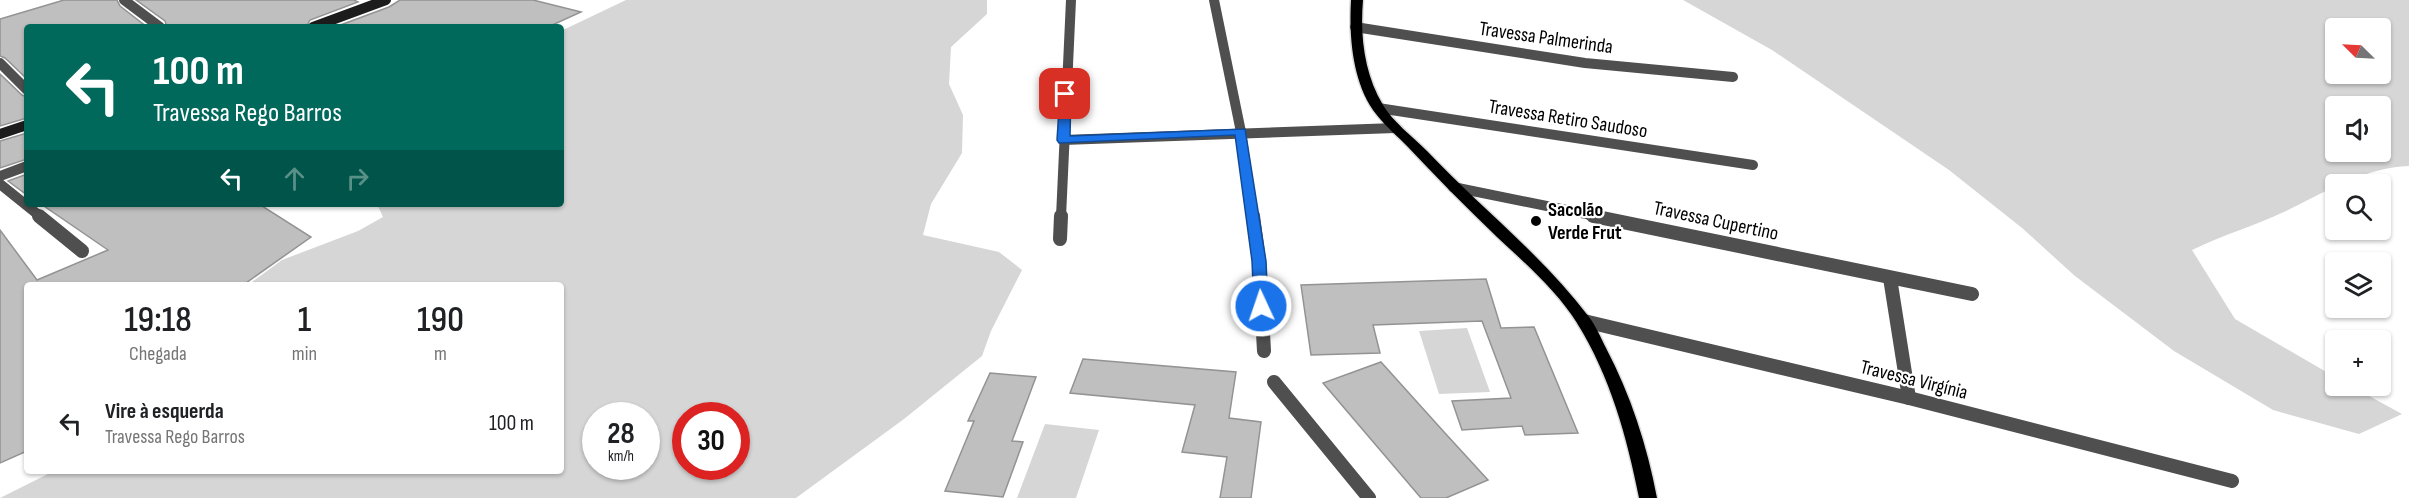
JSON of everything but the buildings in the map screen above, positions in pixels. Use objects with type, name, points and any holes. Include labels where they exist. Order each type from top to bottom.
[{"type":"main road","points":[[1357,0],[1355,27],[1364,75],[1378,108],[1453,187],[1549,278],[1584,321],[1617,385],[1639,451],[1648,498]]},
{"type":"main road","points":[[321,24],[381,1]]},
{"type":"main road","points":[[0,134],[24,126]]},
{"type":"street","points":[[124,0],[156,24]]},
{"type":"street","points":[[1060,239],[1071,0]]},
{"type":"street","points":[[1214,0],[1241,132],[1259,261],[1264,351]]},
{"type":"street","name":"Travessa Palmerinda","points":[[1355,27],[1585,63],[1733,77]]},
{"type":"street","points":[[0,63],[24,87]]},
{"type":"street","name":"Travessa Retiro Saudoso","points":[[1378,108],[1753,165]]},
{"type":"street","points":[[1063,140],[1395,128]]},
{"type":"street","points":[[0,176],[24,167]]},
{"type":"street","points":[[0,184],[24,204]]},
{"type":"street","name":"Travessa Cupertino","points":[[1453,187],[1972,294]]},
{"type":"street","points":[[28,207],[82,251]]},
{"type":"street","points":[[1890,278],[1909,398]]},
{"type":"street","name":"Travessa Virgínia","points":[[1584,321],[1909,398],[2232,481]]},
{"type":"street","points":[[1274,382],[1369,498]]},
{"type":"shaded area","points":[[626,0],[987,0],[987,14],[951,47],[949,84],[963,115],[962,153],[931,204],[923,235],[999,252],[1022,270],[991,331],[982,356],[904,419],[796,498],[0,498],[48,474],[564,474],[564,282],[252,282],[282,260],[358,231],[383,217],[378,207],[564,207],[564,30]]},
{"type":"shaded area","points":[[1683,0],[2409,0],[2409,166],[2393,167],[2367,174],[2325,174],[2325,191],[2274,216],[2192,250],[2235,319],[2325,371],[2325,396],[2369,396],[2402,414],[2359,434],[2273,410],[2174,351],[2075,276],[2022,228],[1949,170],[1772,50]]},
{"type":"shaded area","points":[[1467,328],[1490,392],[1439,394],[1419,331]]},
{"type":"shaded area","points":[[1045,424],[1099,430],[1076,498],[1017,498]]},
{"type":"place","name":"Sacolão Verde Frut","points":[[1536,221]]},
{"type":"route","points":[[1065,94],[1063,140],[1241,132],[1259,261],[1261,306]]}]
